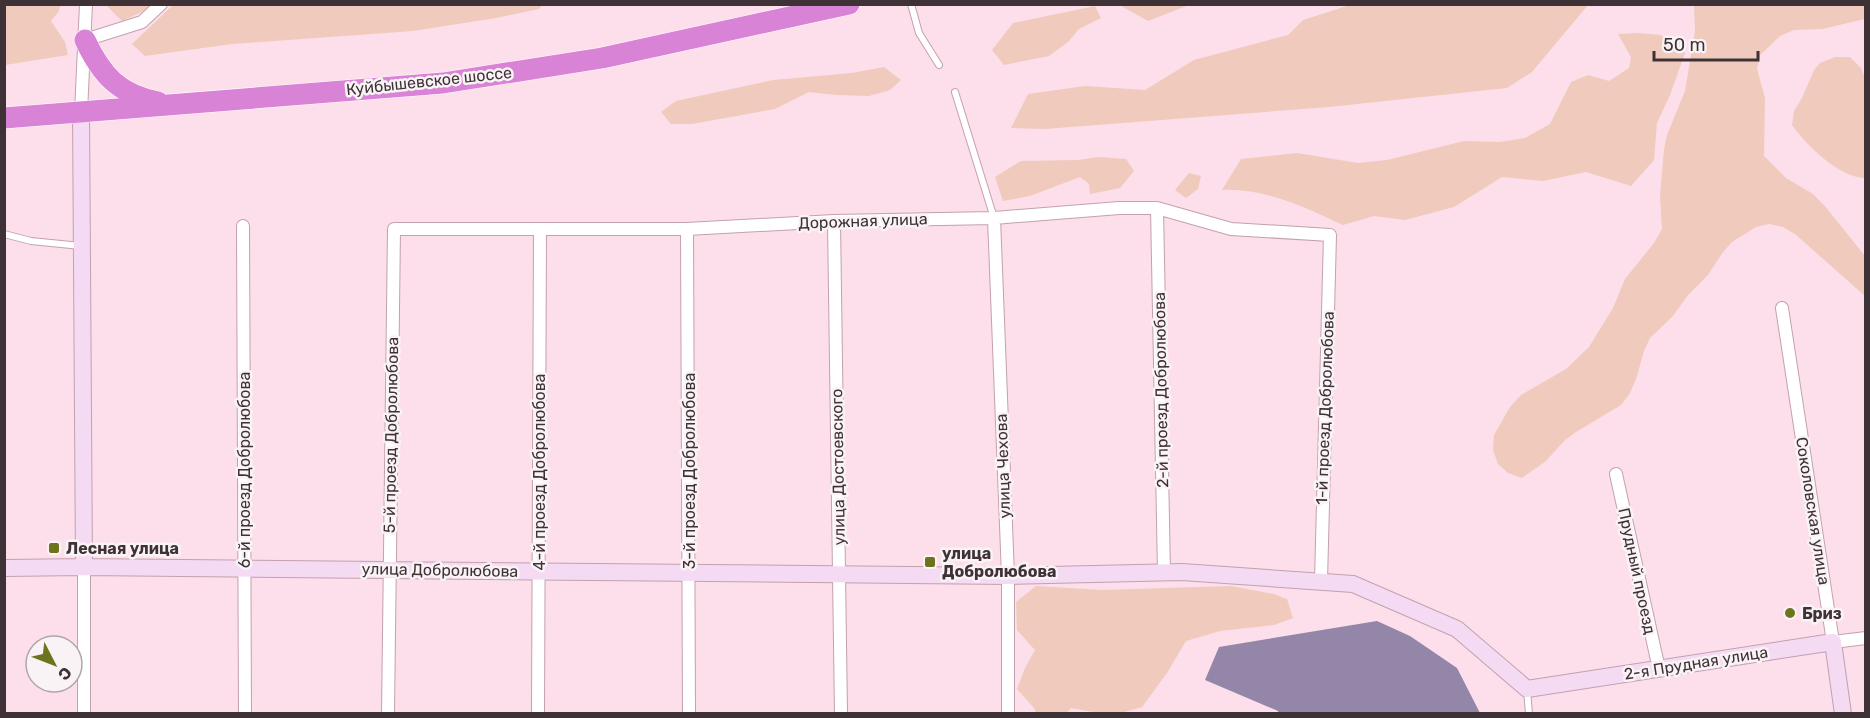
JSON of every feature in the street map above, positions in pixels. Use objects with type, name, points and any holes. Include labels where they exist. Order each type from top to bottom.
[{"type":"highway","name":"Куйбышевское шоссе","points":[[4,118],[443,83],[602,58],[849,4]]},
{"type":"highway","points":[[85,40],[97,64],[114,84],[139,98],[170,105]]},
{"type":"street","points":[[84,714],[81,112],[86,4]]},
{"type":"street","points":[[85,40],[142,22],[161,4]]},
{"type":"street","name":"Дорожная улица","points":[[394,230],[687,229],[834,220],[994,218],[1119,208],[1157,208],[1231,229],[1330,235]]},
{"type":"street","name":"2-й проезд Добролюбова","points":[[1157,208],[1164,573]]},
{"type":"street","name":"улица Чехова","points":[[994,218],[1008,576],[1008,714]]},
{"type":"street","name":"улица Достоевского","points":[[834,220],[841,714]]},
{"type":"street","name":"6-й проезд Добролюбова","points":[[243,226],[245,714]]},
{"type":"street","name":"3-й проезд Добролюбова","points":[[687,229],[689,714]]},
{"type":"street","name":"5-й проезд Добролюбова","points":[[388,714],[394,230]]},
{"type":"street","name":"4-й проезд Добролюбова","points":[[538,714],[540,230]]},
{"type":"street","name":"1-й проезд Добролюбова","points":[[1321,581],[1330,235]]},
{"type":"street","name":"Соколовская улица","points":[[1782,308],[1843,714]]},
{"type":"street","name":"Прудный проезд","points":[[1616,474],[1659,669]]},
{"type":"street","name":"улица Добролюбова","points":[[4,568],[245,568],[1008,576],[1164,573],[1321,581],[1353,584],[1456,629],[1527,689]]},
{"type":"street","name":"2-я Прудная улица","points":[[1527,689],[1866,638]]},
{"type":"lane","points":[[911,4],[919,33],[939,65]]},
{"type":"lane","points":[[955,92],[994,218]]},
{"type":"lane","points":[[4,234],[32,241],[81,246]]},
{"type":"lane","points":[[1527,689],[1529,714]]},
{"type":"shaded area","points":[[1123,4],[1189,5],[1148,21],[1123,7]]},
{"type":"shaded area","points":[[4,5],[60,5],[59,11],[51,21],[65,42],[68,55],[5,65]]},
{"type":"shaded area","points":[[106,5],[150,5],[144,11],[122,21]]},
{"type":"shaded area","points":[[173,5],[542,5],[539,9],[496,18],[413,31],[232,44],[145,56],[132,44]]},
{"type":"shaded area","points":[[1350,5],[1588,5],[1532,72],[1507,88],[1329,107],[1045,129],[1011,128],[1028,94],[1085,86],[1145,90],[1194,60],[1288,35],[1303,20]]},
{"type":"shaded area","points":[[1694,5],[1865,5],[1865,19],[1822,29],[1794,30],[1780,36],[1760,55],[1757,69],[1765,98],[1764,156],[1786,178],[1813,194],[1865,256],[1865,296],[1795,234],[1783,227],[1769,224],[1756,227],[1732,242],[1708,275],[1688,295],[1673,316],[1650,338],[1630,393],[1621,405],[1565,440],[1546,461],[1522,478],[1508,473],[1498,464],[1493,450],[1494,435],[1510,407],[1521,395],[1566,369],[1589,347],[1613,308],[1625,279],[1654,243],[1662,229],[1660,197],[1664,149],[1667,135],[1685,91],[1695,31]]},
{"type":"shaded area","points":[[1095,6],[1101,18],[1079,29],[1068,42],[1049,56],[1004,65],[992,50],[1013,23]]},
{"type":"shaded area","points":[[1618,34],[1661,35],[1685,53],[1657,123],[1654,160],[1631,186],[1586,172],[1543,181],[1502,177],[1454,207],[1405,220],[1374,216],[1343,225],[1299,205],[1269,195],[1222,190],[1241,159],[1297,153],[1358,163],[1387,160],[1464,141],[1500,142],[1525,138],[1550,124],[1571,82],[1588,75],[1609,81],[1629,68],[1631,57]]},
{"type":"shaded area","points":[[1835,57],[1850,57],[1861,68],[1865,78],[1865,178],[1855,177],[1835,167],[1815,151],[1792,125],[1794,111],[1814,70],[1820,63]]},
{"type":"shaded area","points":[[884,67],[901,80],[890,90],[869,96],[809,92],[775,109],[692,124],[671,124],[661,112],[676,101],[773,80],[852,73]]},
{"type":"shaded area","points":[[1098,157],[1126,159],[1134,171],[1120,188],[1090,194],[1089,184],[1080,177],[1030,196],[1003,201],[995,177],[1021,161],[1078,160]]},
{"type":"shaded area","points":[[1189,173],[1201,176],[1198,189],[1186,198],[1175,190]]},
{"type":"shaded area","points":[[1036,586],[1102,590],[1231,586],[1274,594],[1287,599],[1293,618],[1274,625],[1220,631],[1186,641],[1167,673],[1142,707],[1117,714],[1071,708],[1067,713],[1036,713],[1017,689],[1035,650],[1017,630],[1016,602]]},
{"type":"shaded area","points":[[1377,621],[1410,636],[1457,668],[1480,713],[1278,713],[1278,711],[1205,680],[1219,647]]},
{"type":"place","name":"Лесная улица","points":[[54,548]]},
{"type":"place","name":"улица Добролюбова","points":[[930,562]]},
{"type":"place","name":"Бриз","points":[[1790,613]]}]
